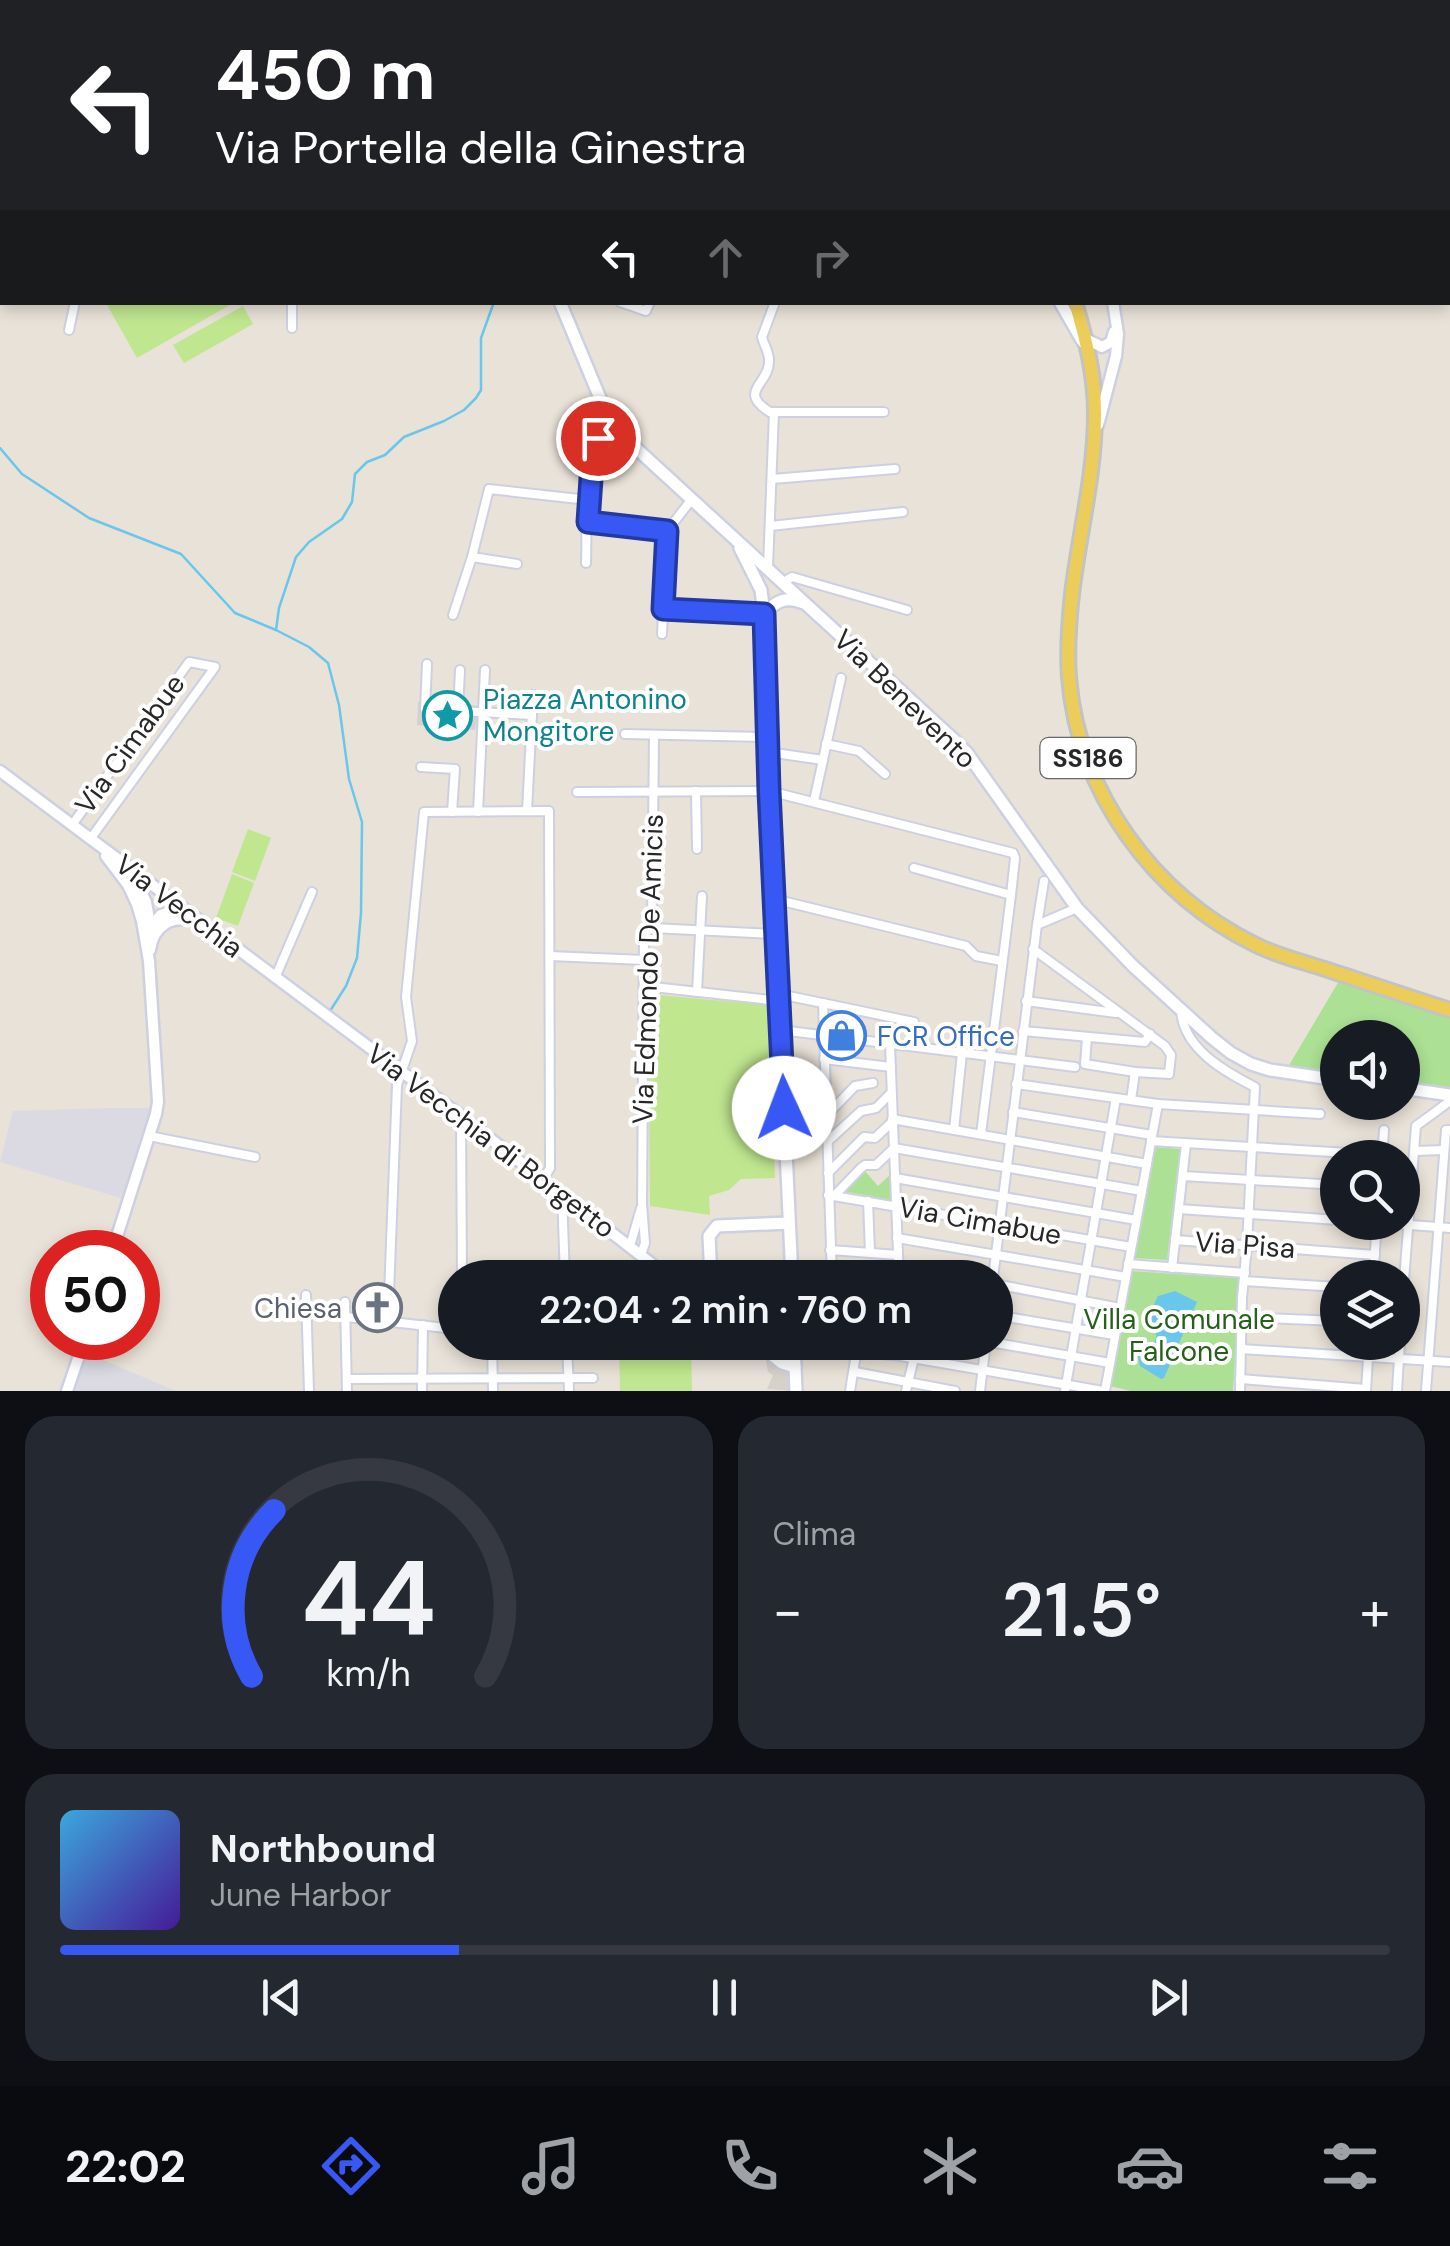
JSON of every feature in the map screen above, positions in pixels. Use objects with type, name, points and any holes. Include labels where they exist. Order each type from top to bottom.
[{"type":"main road","name":"Via Benevento","points":[[561,305],[592,382],[626,440],[967,753],[1077,908],[1133,966],[1231,1053],[1250,1064],[1320,1078]]},
{"type":"main road","points":[[1062,305],[1087,344]]},
{"type":"main road","name":"SS186","points":[[1076,305],[1092,366],[1095,412],[1072,592],[1069,679],[1091,768],[1110,810],[1141,855],[1176,891],[1257,946],[1450,1010]]},
{"type":"main road","points":[[733,536],[761,590],[764,614],[791,1260]]},
{"type":"main road","points":[[761,590],[773,582],[784,582]]},
{"type":"main road","points":[[761,590],[808,605]]},
{"type":"main road","points":[[764,614],[784,599]]},
{"type":"main road","points":[[1420,1092],[1450,1098]]},
{"type":"main road","points":[[710,1260],[709,1236],[717,1226],[789,1224]]},
{"type":"main road","points":[[778,1360],[795,1367]]},
{"type":"main road","points":[[795,1360],[796,1390]]},
{"type":"street","points":[[69,330],[74,305]]},
{"type":"street","points":[[292,305],[292,328]]},
{"type":"street","points":[[775,305],[762,337],[769,366],[755,390],[760,405],[774,412],[884,412]]},
{"type":"street","points":[[1087,344],[1102,347],[1111,342],[1113,305]]},
{"type":"street","points":[[1094,440],[1114,369],[1118,334],[1114,316]]},
{"type":"street","points":[[768,567],[774,412]]},
{"type":"street","points":[[586,563],[593,450],[612,422]]},
{"type":"street","points":[[772,479],[895,469]]},
{"type":"street","points":[[453,616],[489,489],[588,500]]},
{"type":"street","points":[[662,634],[667,531],[692,499]]},
{"type":"street","points":[[770,526],[903,512]]},
{"type":"street","points":[[588,522],[667,531]]},
{"type":"street","points":[[472,558],[516,564]]},
{"type":"street","points":[[784,582],[792,577],[907,610]]},
{"type":"street","points":[[663,609],[764,614]]},
{"type":"street","name":"Via Cimabue","points":[[72,825],[189,662],[216,667],[90,838]]},
{"type":"street","points":[[427,664],[424,709],[532,715]]},
{"type":"street","points":[[458,708],[460,670]]},
{"type":"street","points":[[478,812],[485,670]]},
{"type":"street","points":[[814,801],[841,678]]},
{"type":"street","points":[[527,812],[533,695]]},
{"type":"street","points":[[626,734],[768,737]]},
{"type":"street","name":"Via Edmondo De Amicis","points":[[641,1255],[645,1243],[644,934],[652,928],[654,735]]},
{"type":"street","points":[[826,744],[860,751],[886,774]]},
{"type":"street","points":[[768,752],[823,760]]},
{"type":"street","points":[[420,767],[455,769],[452,812]]},
{"type":"street","name":"Via Vecchia","points":[[0,771],[359,1041]]},
{"type":"street","points":[[696,791],[697,850]]},
{"type":"street","points":[[577,792],[769,791],[1013,853],[981,1134]]},
{"type":"street","points":[[388,1321],[397,1086],[412,1041],[406,997],[424,812],[549,812],[550,1168],[543,1180]]},
{"type":"street","points":[[90,838],[128,885],[149,933]]},
{"type":"street","points":[[119,1230],[158,1102],[146,902],[128,868]]},
{"type":"street","points":[[914,868],[1011,895]]},
{"type":"street","points":[[995,1260],[1044,881]]},
{"type":"street","points":[[275,978],[312,892]]},
{"type":"street","points":[[697,992],[702,896]]},
{"type":"street","points":[[774,899],[966,946],[976,956],[1002,961]]},
{"type":"street","points":[[149,933],[168,912],[182,908]]},
{"type":"street","points":[[1037,926],[1077,908]]},
{"type":"street","points":[[149,933],[177,918],[204,924]]},
{"type":"street","points":[[652,928],[776,934]]},
{"type":"street","points":[[782,1030],[1169,1074],[1171,1055],[1165,1046],[1033,949]]},
{"type":"street","points":[[550,956],[644,960]]},
{"type":"street","points":[[644,986],[779,997],[914,1022]]},
{"type":"street","points":[[1026,1001],[1118,1013]]},
{"type":"street","points":[[823,1003],[831,1260]]},
{"type":"street","points":[[1180,1009],[1181,1019],[1201,1051],[1221,1069],[1255,1087],[1240,1391]]},
{"type":"street","points":[[1023,1031],[1145,1042],[1150,1034]]},
{"type":"street","points":[[1080,1065],[1087,1037]]},
{"type":"street","name":"Via Vecchia di Borgetto","points":[[359,1041],[647,1260]]},
{"type":"street","points":[[890,1044],[898,1260]]},
{"type":"street","points":[[954,1130],[962,1052]]},
{"type":"street","points":[[824,1059],[891,1067]]},
{"type":"street","points":[[1131,1100],[1136,1072]]},
{"type":"street","points":[[826,1116],[855,1086],[873,1083]]},
{"type":"street","points":[[1016,1084],[1158,1104],[1320,1114]]},
{"type":"street","points":[[828,1142],[861,1110],[876,1108],[891,1093]]},
{"type":"street","points":[[1066,1388],[1116,1098]]},
{"type":"street","points":[[1415,1140],[1416,1126],[1450,1098]]},
{"type":"street","points":[[924,1360],[1066,1388],[1104,1391],[1158,1104]]},
{"type":"street","points":[[1013,1112],[1186,1144],[1320,1151]]},
{"type":"street","points":[[461,1116],[462,1260]]},
{"type":"street","points":[[892,1120],[1147,1164]]},
{"type":"street","points":[[827,1174],[864,1137],[875,1138],[892,1120]]},
{"type":"street","points":[[1383,1140],[1384,1130]]},
{"type":"street","points":[[1426,1391],[1448,1130]]},
{"type":"street","points":[[149,1136],[255,1157]]},
{"type":"street","points":[[1172,1268],[1186,1144]]},
{"type":"street","points":[[894,1148],[1142,1191]]},
{"type":"street","points":[[831,1196],[860,1168],[876,1165],[894,1148]]},
{"type":"street","points":[[1420,1151],[1444,1150]]},
{"type":"street","points":[[1183,1176],[1320,1184]]},
{"type":"street","points":[[896,1178],[1136,1220]]},
{"type":"street","points":[[562,1194],[564,1260]]},
{"type":"street","name":"Via Cimabue","points":[[831,1196],[1132,1247]]},
{"type":"street","points":[[868,1202],[870,1252]]},
{"type":"street","points":[[630,1246],[642,1204]]},
{"type":"street","points":[[1179,1209],[1320,1219]]},
{"type":"street","points":[[1420,1226],[1450,1228]]},
{"type":"street","points":[[898,1238],[1126,1277]]},
{"type":"street","name":"Via Pisa","points":[[1175,1240],[1375,1255]]},
{"type":"street","points":[[1375,1240],[1375,1260]]},
{"type":"street","points":[[830,1250],[898,1255]]},
{"type":"street","points":[[1128,1264],[1320,1285]]},
{"type":"street","points":[[1013,1285],[1120,1308]]},
{"type":"street","points":[[306,1295],[308,1391]]},
{"type":"street","points":[[345,1302],[347,1391]]},
{"type":"street","points":[[346,1316],[438,1327]]},
{"type":"street","points":[[1013,1317],[1114,1335]]},
{"type":"street","points":[[1242,1317],[1320,1320]]},
{"type":"street","points":[[422,1391],[423,1325]]},
{"type":"street","points":[[1013,1346],[1110,1363]]},
{"type":"street","points":[[1241,1349],[1320,1354]]},
{"type":"street","points":[[67,1391],[77,1360]]},
{"type":"street","points":[[492,1360],[493,1391]]},
{"type":"street","points":[[568,1360],[569,1391]]},
{"type":"street","points":[[850,1391],[856,1360]]},
{"type":"street","points":[[907,1386],[914,1360]]},
{"type":"street","points":[[980,1391],[984,1360]]},
{"type":"street","points":[[1240,1380],[1366,1390],[1368,1360]]},
{"type":"street","points":[[1397,1391],[1398,1360]]},
{"type":"street","points":[[1413,1360],[1450,1362]]},
{"type":"street","points":[[855,1372],[907,1386],[955,1391]]},
{"type":"street","points":[[346,1379],[593,1378]]},
{"type":"street","points":[[796,1390],[806,1391]]},
{"type":"shaded area","name":"Piazza Antonino Mongitore","points":[[418,702],[479,706],[475,730],[417,725]]},
{"type":"shaded area","points":[[153,1108],[124,1199],[0,1162],[13,1111]]},
{"type":"shaded area","points":[[81,1360],[103,1360],[176,1391],[71,1391]]},
{"type":"shaded area","points":[[766,1360],[779,1360],[795,1367],[796,1391],[767,1389],[773,1375],[768,1372]]},
{"type":"green space","points":[[107,305],[230,305],[137,358]]},
{"type":"green space","points":[[243,306],[253,324],[184,363],[173,345]]},
{"type":"green space","points":[[248,829],[271,838],[255,881],[232,872]]},
{"type":"green space","points":[[232,874],[254,883],[238,926],[216,918]]},
{"type":"green space","points":[[1339,981],[1450,1016],[1450,1088],[1420,1084],[1420,1020],[1320,1020],[1320,1072],[1288,1067]]},
{"type":"green space","points":[[648,994],[768,1005],[775,1178],[741,1179],[729,1190],[709,1196],[710,1215],[650,1206]]},
{"type":"green space","points":[[1155,1147],[1180,1149],[1167,1260],[1134,1258]]},
{"type":"green space","points":[[864,1170],[878,1186],[890,1175],[891,1200],[843,1191]]},
{"type":"green space","name":"Villa Comunale Falcone","points":[[1130,1271],[1240,1278],[1233,1391],[1131,1391],[1110,1386]]},
{"type":"green space","points":[[619,1360],[691,1360],[692,1391],[620,1391]]},
{"type":"water","points":[[1175,1291],[1197,1302],[1161,1379],[1140,1366],[1135,1344],[1147,1348],[1152,1345],[1155,1329],[1148,1317],[1158,1296]]},
{"type":"waterway","points":[[276,630],[296,557],[309,542],[342,519],[352,502],[355,474],[404,437],[444,421],[476,398],[481,390],[481,338],[493,305]]},
{"type":"waterway","points":[[0,448],[22,474],[89,518],[181,554],[235,613],[309,647],[328,663],[339,705],[349,779],[362,822],[357,958],[330,1011]]},
{"type":"place","name":"Piazza Antonino Mongitore","points":[[448,715]]},
{"type":"place","name":"FCR Office","points":[[842,1036]]},
{"type":"place","name":"Chiesa","points":[[377,1308]]},
{"type":"route","points":[[598,438],[593,450],[588,522],[667,531],[663,609],[764,614],[784,1108]]}]
